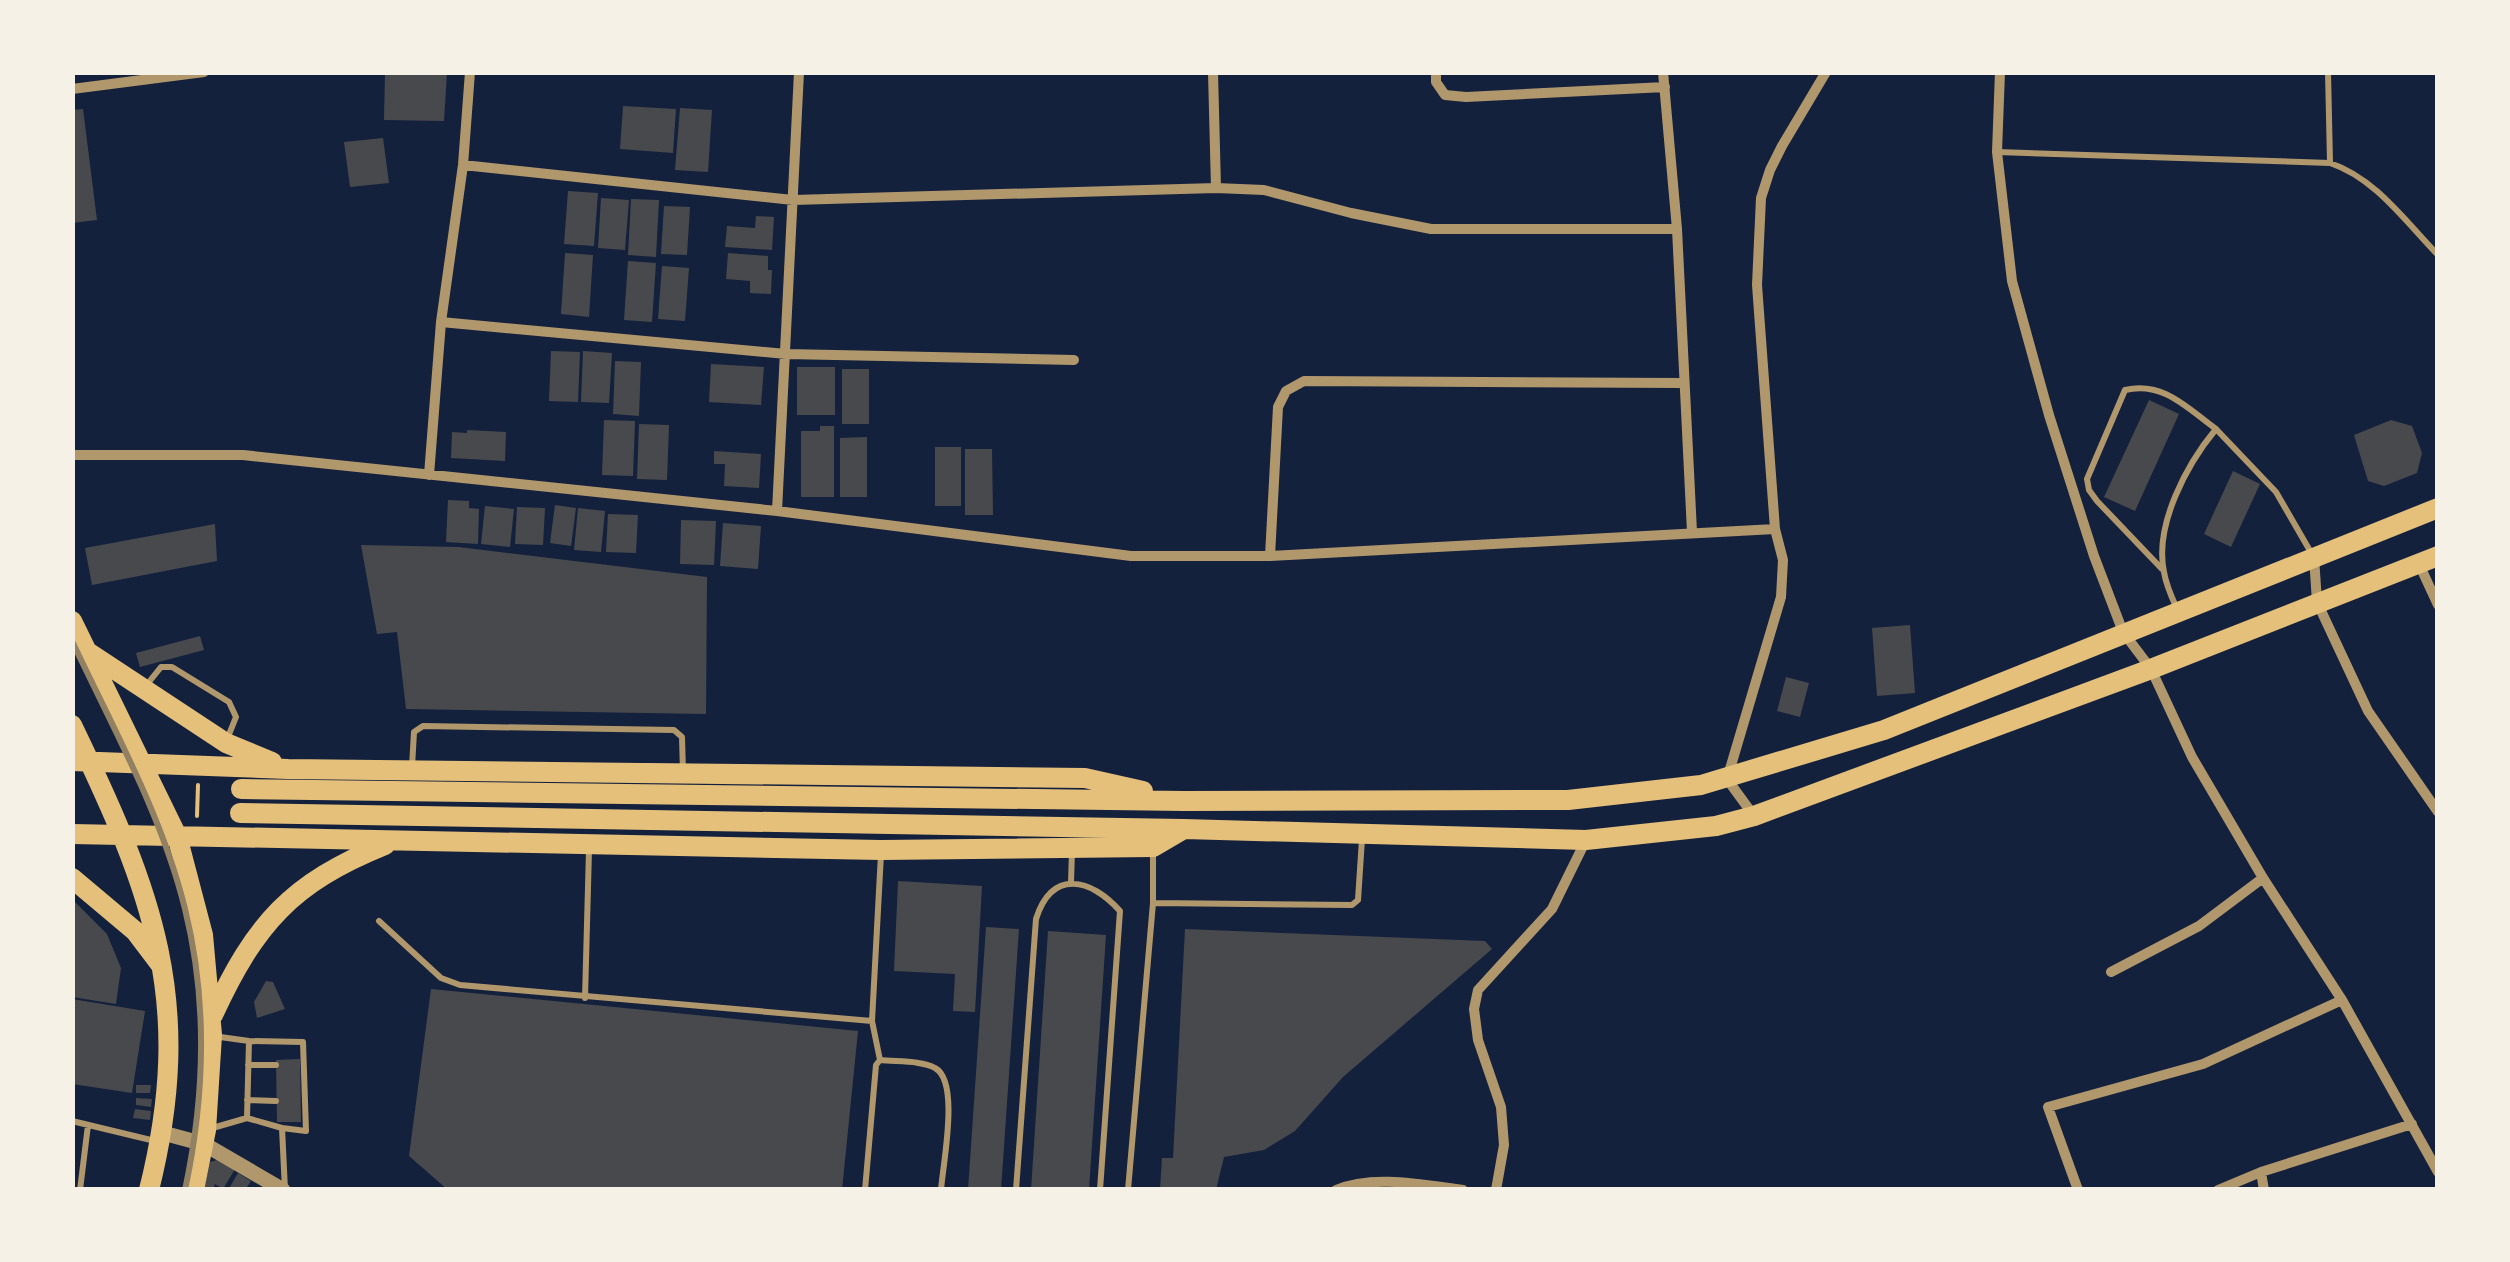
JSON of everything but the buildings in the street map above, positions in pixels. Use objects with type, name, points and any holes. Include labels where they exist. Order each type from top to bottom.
[{"type":"main road","points":[[241,789],[1184,801],[1568,800],[1701,785],[1884,730],[2438,508]]},
{"type":"main road","points":[[240,813],[1586,840],[1716,826],[1754,816],[2151,669],[2428,560]]},
{"type":"main road","points":[[72,621],[140,762],[187,836],[212,1026],[205,1137],[194,1190]]},
{"type":"main road","points":[[86,650],[226,743],[288,769]]},
{"type":"main road","points":[[72,725],[81,761],[123,835],[154,920],[165,971],[169,1075],[162,1138],[149,1190]]},
{"type":"main road","points":[[81,761],[288,769],[1085,778],[1184,801]]},
{"type":"main road","points":[[72,834],[882,850],[1153,847],[1184,829]]},
{"type":"main road","points":[[212,1026],[236,964],[280,906],[336,865],[396,841]]},
{"type":"main road","points":[[72,878],[135,931],[165,971]]},
{"type":"street","points":[[72,89],[204,72]]},
{"type":"street","points":[[429,475],[441,322],[463,166],[470,72]]},
{"type":"street","points":[[778,511],[799,72]]},
{"type":"street","points":[[1212,72],[1216,188]]},
{"type":"street","points":[[1436,72],[1436,82],[1445,96],[1665,88]]},
{"type":"street","points":[[1663,72],[1676,229],[1692,532]]},
{"type":"street","points":[[1754,816],[1727,779],[1781,597],[1783,560],[1776,529],[1756,285],[1762,198],[1770,170],[1826,72]]},
{"type":"street","points":[[2000,72],[1998,152],[2012,281],[2054,433],[2122,632],[2151,669],[2192,757],[2263,878],[2342,1000],[2438,1172]]},
{"type":"street","points":[[463,166],[793,200],[1216,188],[1264,190],[1431,229],[1676,229]]},
{"type":"street","points":[[441,322],[786,354],[1074,360]]},
{"type":"street","points":[[1270,556],[1278,406],[1286,391],[1304,381],[1682,384]]},
{"type":"street","points":[[72,455],[243,456],[778,511],[1131,556],[1270,556],[1776,529]]},
{"type":"street","points":[[2314,557],[2317,602],[2368,711],[2438,812]]},
{"type":"street","points":[[2428,560],[2438,605]]},
{"type":"street","points":[[1496,1190],[1504,1146],[1501,1107],[1478,1040],[1474,1009],[1478,990],[1552,909],[1586,840]]},
{"type":"street","points":[[2111,972],[2200,926],[2263,878]]},
{"type":"street","points":[[2078,1190],[2048,1107],[2203,1064],[2342,1000]]},
{"type":"street","points":[[2218,1190],[2412,1124]]},
{"type":"street","points":[[162,1138],[205,1137],[284,1190]]},
{"type":"street","points":[[2262,1172],[2264,1190]]},
{"type":"street","points":[[1336,1190],[1348,1184],[1408,1183],[1464,1190]]},
{"type":"lane","points":[[2328,72],[2330,163]]},
{"type":"lane","points":[[1998,152],[2330,163],[2352,170],[2438,255]]},
{"type":"lane","points":[[2163,570],[2096,501],[2087,479],[2125,390],[2138,386],[2159,389],[2216,429],[2276,492],[2314,557]]},
{"type":"lane","points":[[2178,612],[2163,570],[2167,516],[2196,454],[2216,429]]},
{"type":"lane","points":[[142,690],[161,667],[172,667],[229,702],[236,717],[226,743]]},
{"type":"lane","points":[[412,770],[414,732],[423,726],[674,730],[682,737],[683,773]]},
{"type":"lane","points":[[1153,902],[1352,905],[1358,900],[1362,837]]},
{"type":"lane","points":[[586,998],[589,844]]},
{"type":"lane","points":[[1128,1190],[1153,902],[1153,847]]},
{"type":"lane","points":[[1071,883],[1072,848]]},
{"type":"lane","points":[[865,1190],[876,1066],[880,1060],[872,1022],[882,850]]},
{"type":"lane","points":[[1016,1190],[1036,919],[1041,904],[1054,889],[1071,883],[1106,895],[1120,911],[1100,1190]]},
{"type":"lane","points":[[378,921],[440,978],[460,985],[872,1022]]},
{"type":"lane","points":[[205,1137],[247,1118],[306,1131],[303,1042],[248,1041],[212,1026]]},
{"type":"lane","points":[[247,1118],[248,1041]]},
{"type":"lane","points":[[880,1060],[932,1066],[944,1074],[950,1091],[941,1190]]},
{"type":"lane","points":[[248,1065],[276,1066]]},
{"type":"lane","points":[[247,1100],[276,1101]]},
{"type":"lane","points":[[72,1121],[162,1138]]},
{"type":"lane","points":[[80,1190],[88,1125]]},
{"type":"lane","points":[[282,1128],[284,1190]]},
{"type":"path","points":[[187,836],[198,766]]},
{"type":"railway","points":[[72,641],[150,806],[185,909],[198,979],[201,1049],[197,1120],[185,1190]]}]
